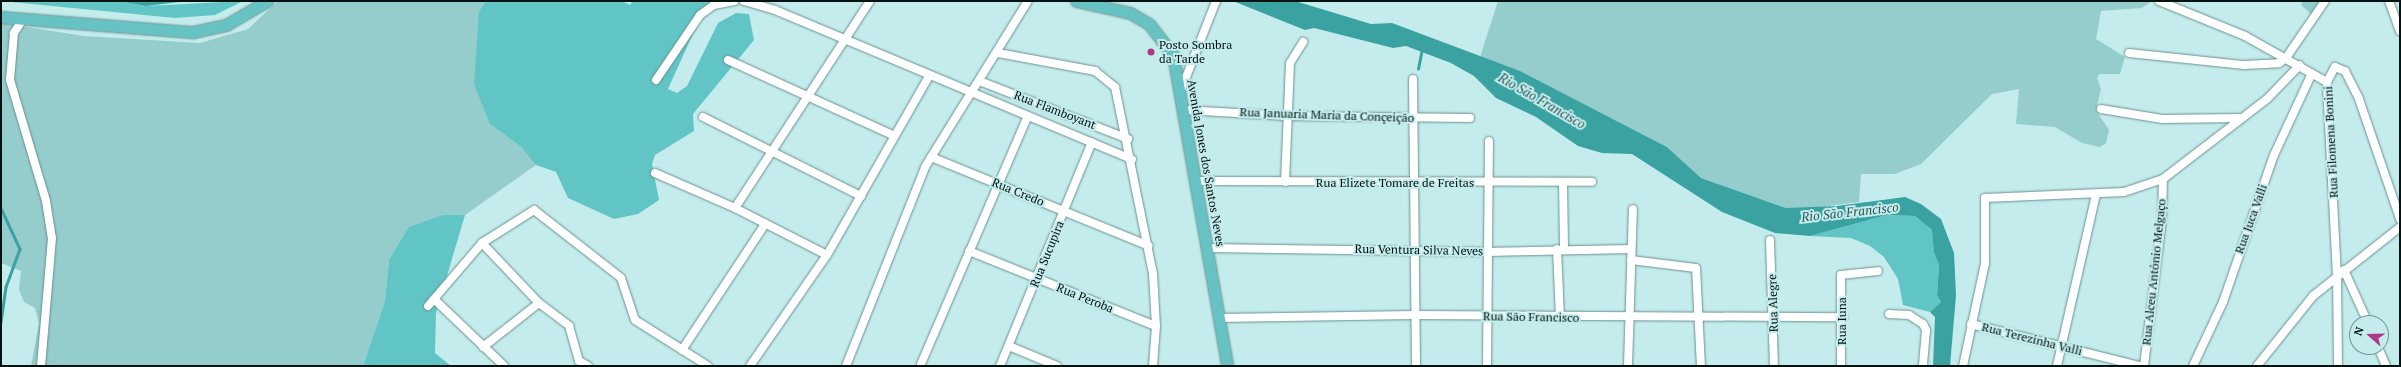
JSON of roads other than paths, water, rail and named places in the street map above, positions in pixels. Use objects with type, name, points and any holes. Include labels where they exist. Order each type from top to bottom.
[{"type":"main road","points":[[1,17],[193,32],[226,25],[267,1]]},
{"type":"main road","name":"Avenida Jones dos Santos Neves","points":[[1076,1],[1130,13],[1149,24],[1173,55],[1198,181],[1207,248],[1227,366]]},
{"type":"street","points":[[656,80],[700,15],[714,5],[735,1]]},
{"type":"street","points":[[744,1],[775,10],[972,94],[1132,158]]},
{"type":"street","points":[[735,208],[870,1]]},
{"type":"street","points":[[846,366],[931,156],[972,94],[982,82],[1028,1]]},
{"type":"street","points":[[1181,90],[1216,1]]},
{"type":"street","points":[[2159,1],[2245,36],[2327,82]]},
{"type":"street","points":[[2129,53],[2244,65],[2279,63],[2286,58],[2325,1]]},
{"type":"street","points":[[2389,1],[2400,31]]},
{"type":"street","points":[[23,19],[14,33],[10,80],[46,201],[52,238],[41,366]]},
{"type":"street","points":[[1285,182],[1291,58],[1303,42]]},
{"type":"street","points":[[998,53],[1104,75],[1115,87],[1128,139],[1149,246],[1156,326],[1153,366]]},
{"type":"street","points":[[728,60],[808,94],[895,136]]},
{"type":"street","points":[[1963,366],[1985,263],[1987,242],[1984,203],[1990,196],[2096,195],[2124,192],[2163,179],[2285,85],[2300,66]]},
{"type":"street","name":"Rua Filomena Bonini","points":[[2338,366],[2341,273],[2327,82],[2334,66],[2345,71],[2350,80],[2400,219]]},
{"type":"street","name":"Rua Juca Valli","points":[[2192,366],[2223,302],[2274,155],[2312,73]]},
{"type":"street","points":[[750,366],[827,256],[929,76]]},
{"type":"street","points":[[1413,79],[1416,184],[1416,366]]},
{"type":"street","name":"Rua Flamboyant","points":[[982,82],[1128,139]]},
{"type":"street","points":[[2101,109],[2162,119],[2242,118]]},
{"type":"street","name":"Rua Januaria Maria da Conçeição","points":[[1185,110],[1287,116],[1470,118]]},
{"type":"street","points":[[920,364],[1028,116]]},
{"type":"street","points":[[703,117],[861,196]]},
{"type":"street","points":[[1487,366],[1485,252],[1489,141]]},
{"type":"street","name":"Rua Sucupira","points":[[1000,366],[1037,280],[1092,142]]},
{"type":"street","name":"Rua Credo","points":[[931,156],[1149,246]]},
{"type":"street","points":[[655,173],[735,208],[827,256]]},
{"type":"street","name":"Rua Alceu Antônio Melgaço","points":[[2144,366],[2162,220],[2163,179]]},
{"type":"street","name":"Rua Elizete Tomare de Freitas","points":[[1198,181],[1416,184],[1592,182]]},
{"type":"street","points":[[1560,318],[1560,249],[1563,183]]},
{"type":"street","points":[[2057,366],[2063,347],[2096,195]]},
{"type":"street","points":[[1628,366],[1633,209]]},
{"type":"street","points":[[428,306],[482,244],[534,210],[621,278],[635,320],[708,366]]},
{"type":"street","points":[[682,350],[765,224]]},
{"type":"street","points":[[2257,366],[2313,296],[2400,227]]},
{"type":"street","name":"Rua Alegre","points":[[1770,240],[1775,317],[1774,366]]},
{"type":"street","points":[[482,244],[539,303],[569,326],[579,361],[588,366]]},
{"type":"street","name":"Rua Ventura Silva Neves","points":[[1207,248],[1485,252],[1560,249],[1631,249]]},
{"type":"street","name":"Rua Peroba","points":[[970,251],[1037,280],[1156,326]]},
{"type":"street","points":[[1631,260],[1688,265],[1698,271],[1701,317],[1701,366]]},
{"type":"street","name":"Rua Iuna","points":[[1841,366],[1843,317],[1841,276],[1878,271]]},
{"type":"street","points":[[2341,273],[2364,315]]},
{"type":"street","points":[[434,299],[504,366]]},
{"type":"street","points":[[483,347],[539,303]]},
{"type":"street","points":[[1888,314],[1908,315],[1922,324],[1926,330],[1923,366]]},
{"type":"street","name":"Rua São Francisco","points":[[1219,318],[1415,315],[1560,318],[1843,317]]},
{"type":"street","name":"Rua Terezinha Valli","points":[[1971,324],[2139,366]]},
{"type":"street","points":[[1009,346],[1057,366]]},
{"type":"street","points":[[2381,355],[2386,366]]},
{"type":"water","points":[[118,1],[188,1],[146,6]]},
{"type":"water","name":"Rio São Francisco","points":[[1233,1],[1295,1],[1371,24],[1392,23],[1520,71],[1667,147],[1701,178],[1786,208],[1837,206],[1905,197],[1921,204],[1941,219],[1954,253],[1956,295],[1950,366],[1933,366],[1935,317],[1930,312],[1941,302],[1937,295],[1939,265],[1934,252],[1932,230],[1915,216],[1887,215],[1810,236],[1775,233],[1722,212],[1632,154],[1602,153],[1578,146],[1536,117],[1496,98],[1474,76],[1451,63],[1406,46],[1393,48],[1314,28],[1305,30]]},
{"type":"waterway","points":[[1418,69],[1422,48]]},
{"type":"waterway","points":[[1,208],[20,249],[6,287],[1,323]]},
{"type":"place","name":"Posto Sombra da Tarde","points":[[1151,52]]}]
